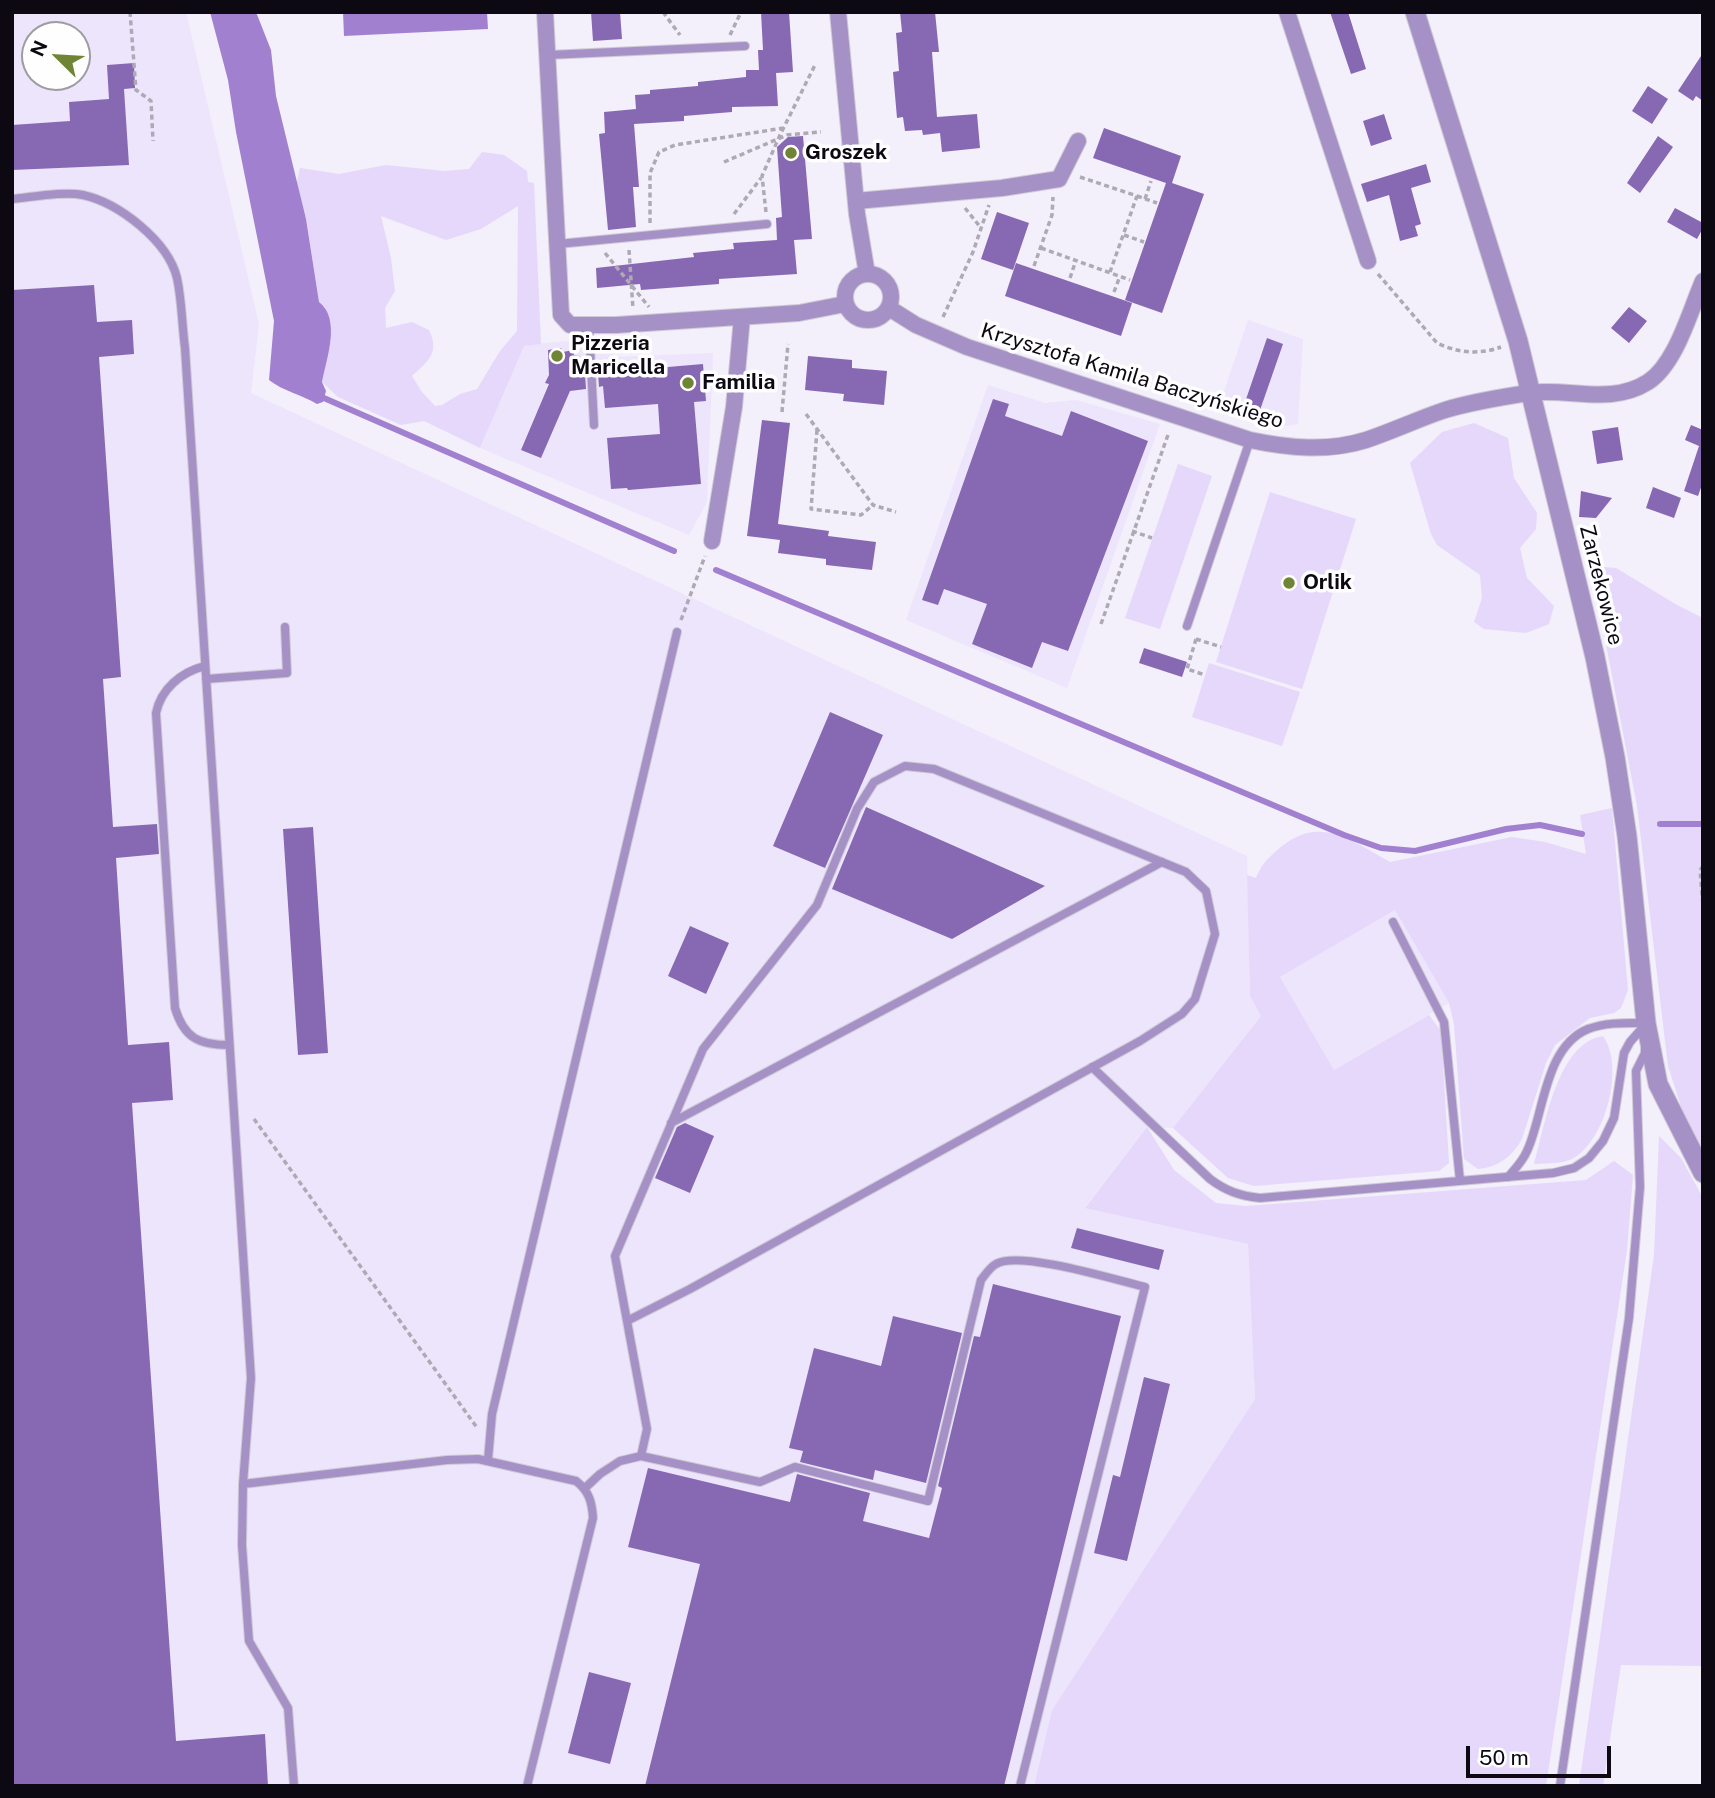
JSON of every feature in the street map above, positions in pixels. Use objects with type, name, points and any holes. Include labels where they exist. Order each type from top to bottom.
[{"type":"street","points":[[545,12],[561,315],[570,325],[799,313],[845,304]]},
{"type":"street","points":[[838,12],[856,201],[867,274]]},
{"type":"street","points":[[1287,12],[1368,261]]},
{"type":"street","name":"Zarzekowice","points":[[1415,12],[1518,341],[1595,656],[1627,836],[1646,1023],[1658,1084],[1703,1173]]},
{"type":"street","points":[[856,201],[1002,188],[1057,176],[1077,141]]},
{"type":"street","points":[[867,274],[879,276],[885,281],[891,290],[892,299],[889,308],[876,320],[867,321],[852,315],[845,304],[847,287],[853,279],[867,274]]},
{"type":"street","name":"Krzysztofa Kamila Baczyńskiego","points":[[889,308],[916,324],[967,347],[1250,440],[1298,448],[1329,447],[1363,441],[1448,409],[1531,393],[1613,395],[1633,390],[1663,370],[1677,344],[1703,281]]},
{"type":"street","points":[[712,541],[734,407],[743,317]]},
{"type":"lane","points":[[548,55],[745,46]]},
{"type":"lane","points":[[12,199],[80,194],[105,202],[128,216],[167,253],[177,277],[185,348],[251,1378],[243,1483],[242,1545],[249,1641],[288,1708],[294,1786]]},
{"type":"lane","points":[[558,244],[767,224]]},
{"type":"lane","points":[[584,326],[594,425]]},
{"type":"lane","points":[[1187,626],[1250,440]]},
{"type":"lane","points":[[206,679],[287,673],[285,627]]},
{"type":"lane","points":[[488,1460],[492,1414],[677,632]]},
{"type":"lane","points":[[205,666],[193,669],[166,690],[158,701],[156,713],[175,1008],[179,1022],[195,1039],[229,1045]]},
{"type":"lane","points":[[627,1321],[703,1282],[1140,1041],[1182,1014],[1195,999],[1215,934],[1206,891],[1186,872],[934,769],[905,766],[874,782],[857,809],[817,905],[703,1049],[615,1256],[627,1321],[647,1429],[641,1456]]},
{"type":"lane","points":[[671,1123],[1161,862]]},
{"type":"lane","points":[[1393,922],[1444,1022],[1460,1181]]},
{"type":"lane","points":[[1508,1177],[1527,1152],[1556,1061],[1567,1045],[1585,1030],[1612,1023],[1646,1023]]},
{"type":"lane","points":[[1092,1067],[1210,1179],[1241,1196],[1260,1198],[1553,1173],[1574,1168],[1589,1158],[1603,1141],[1614,1118],[1624,1053],[1646,1023]]},
{"type":"lane","points":[[1560,1786],[1629,1318],[1640,1187],[1636,1071],[1645,1053],[1646,1023]]},
{"type":"lane","points":[[585,1488],[600,1474],[621,1461],[641,1456],[760,1482],[795,1467],[928,1501],[981,1280],[995,1264],[1011,1260],[1050,1264],[1145,1287],[1020,1786]]},
{"type":"lane","points":[[243,1483],[447,1460],[488,1460],[576,1481],[585,1488],[592,1502],[593,1518],[527,1786]]},
{"type":"path","points":[[130,12],[136,90],[150,101],[153,141]]},
{"type":"path","points":[[663,12],[689,48]]},
{"type":"path","points":[[725,47],[741,12]]},
{"type":"path","points":[[723,229],[762,176],[815,65]]},
{"type":"path","points":[[650,235],[650,173],[659,152],[675,145],[783,128]]},
{"type":"path","points":[[724,162],[787,135],[821,132]]},
{"type":"path","points":[[762,176],[767,224]]},
{"type":"path","points":[[1034,266],[1052,215],[1057,176],[1157,202]]},
{"type":"path","points":[[1145,199],[1151,181]]},
{"type":"path","points":[[1111,272],[1137,196]]},
{"type":"path","points":[[941,323],[991,199]]},
{"type":"path","points":[[962,203],[981,228]]},
{"type":"path","points":[[1124,235],[1144,242]]},
{"type":"path","points":[[628,237],[633,313]]},
{"type":"path","points":[[594,241],[652,311]]},
{"type":"path","points":[[1041,248],[1130,280]]},
{"type":"path","points":[[1070,278],[1076,260]]},
{"type":"path","points":[[1368,261],[1437,343],[1450,349],[1470,352],[1489,351],[1518,341]]},
{"type":"path","points":[[1114,292],[1120,276]]},
{"type":"path","points":[[782,412],[788,344]]},
{"type":"path","points":[[806,414],[873,505],[896,512]]},
{"type":"path","points":[[1101,624],[1172,423]]},
{"type":"path","points":[[817,430],[811,509],[861,515],[873,505]]},
{"type":"path","points":[[1132,531],[1153,538]]},
{"type":"path","points":[[677,632],[712,541]]},
{"type":"path","points":[[1187,626],[1200,630],[1187,669],[1205,675]]},
{"type":"path","points":[[1196,639],[1221,648]]},
{"type":"path","points":[[1703,866],[1700,870],[1703,906]]},
{"type":"path","points":[[254,1119],[481,1433]]},
{"type":"shaded area","points":[[12,12],[186,12],[259,324],[251,393],[1247,856],[1250,996],[1261,1016],[1173,1128],[1147,1127],[1085,1207],[1248,1244],[1255,1399],[1052,1710],[1034,1786],[12,1786]]},
{"type":"shaded area","points":[[210,12],[256,12],[271,50],[276,96],[306,219],[319,302],[326,309],[331,328],[322,382],[326,391],[323,402],[317,404],[269,380],[274,321],[228,80]]},
{"type":"shaded area","points":[[343,12],[487,12],[488,29],[344,36]]},
{"type":"shaded area","points":[[482,152],[504,155],[527,171],[528,182],[534,183],[541,344],[524,346],[480,448],[424,421],[401,425],[338,397],[322,382],[331,323],[319,302],[306,219],[296,186],[300,168],[339,174],[386,165],[444,171],[469,169]],"holes":[[[518,206],[517,331],[500,351],[477,389],[435,406],[412,376],[433,351],[429,330],[412,322],[386,328],[385,308],[395,291],[391,258],[381,216],[446,240],[481,229]]]},
{"type":"shaded area","points":[[1248,320],[1303,339],[1298,424],[1273,428],[1218,409]]},
{"type":"shaded area","points":[[611,337],[613,357],[713,353],[707,502],[689,535],[480,448],[524,345]]},
{"type":"shaded area","points":[[988,385],[1045,403],[1076,400],[1160,424],[1067,688],[906,620]]},
{"type":"shaded area","points":[[1474,423],[1508,438],[1514,478],[1537,513],[1536,529],[1520,548],[1527,578],[1554,606],[1549,624],[1526,633],[1484,629],[1474,622],[1482,598],[1480,575],[1437,545],[1431,534],[1410,463],[1442,432]]},
{"type":"shaded area","points":[[1178,464],[1212,476],[1160,629],[1125,618]]},
{"type":"shaded area","name":"Orlik","points":[[1270,492],[1356,519],[1302,689],[1216,662]]},
{"type":"shaded area","points":[[1591,566],[1616,568],[1703,618],[1703,1150],[1685,1119],[1668,1066],[1637,806]]},
{"type":"shaded area","points":[[1209,663],[1300,692],[1282,746],[1192,717]]},
{"type":"shaded area","points":[[1612,808],[1628,990],[1621,1008],[1614,1013],[1590,1018],[1555,1045],[1546,1063],[1522,1139],[1504,1160],[1478,1169],[1464,1159],[1454,1024],[1449,1003],[1395,910],[1280,977],[1334,1070],[1429,1015],[1441,1031],[1449,1163],[1439,1171],[1254,1186],[1228,1178],[1173,1128],[1261,1016],[1250,996],[1247,875],[1256,878],[1266,861],[1290,840],[1305,834],[1332,833],[1390,862],[1512,837],[1545,842],[1586,854],[1580,815]]},
{"type":"shaded area","points":[[1395,910],[1449,1003],[1334,1070],[1280,977]]},
{"type":"shaded area","points":[[1603,1036],[1609,1049],[1612,1083],[1603,1120],[1584,1150],[1572,1159],[1559,1163],[1534,1164],[1555,1088],[1564,1070],[1574,1054],[1587,1042]]},
{"type":"shaded area","points":[[1147,1127],[1174,1170],[1216,1203],[1246,1206],[1586,1180],[1614,1161],[1633,1175],[1627,1250],[1546,1786],[1034,1786],[1052,1710],[1255,1399],[1248,1244],[1085,1208]]},
{"type":"shaded area","points":[[1659,1136],[1681,1158],[1703,1198],[1703,1666],[1621,1665],[1603,1786],[1579,1786],[1654,1255]]},
{"type":"building","points":[[591,12],[620,12],[622,39],[593,41]]},
{"type":"building","points":[[761,12],[789,12],[793,72],[776,73],[778,106],[732,107],[732,112],[684,116],[684,121],[634,124],[639,187],[633,187],[636,227],[608,230],[599,134],[605,133],[604,112],[636,109],[635,95],[650,94],[650,90],[698,86],[698,82],[746,77],[746,70],[759,70],[758,50],[763,50]]},
{"type":"building","points":[[900,12],[935,12],[939,52],[932,52],[937,117],[977,114],[980,148],[942,152],[940,133],[923,135],[922,130],[905,131],[903,117],[897,118],[893,72],[899,71],[896,33],[902,32]]},
{"type":"building","points":[[1330,12],[1348,12],[1366,69],[1351,74]]},
{"type":"building","points":[[1703,53],[1703,101],[1696,96],[1693,101],[1678,91]]},
{"type":"building","points":[[134,63],[135,88],[124,89],[129,165],[12,170],[12,125],[70,121],[69,102],[109,99],[107,65]]},
{"type":"building","points":[[1648,86],[1668,99],[1652,124],[1632,111]]},
{"type":"building","points":[[1384,114],[1392,139],[1371,146],[1363,121]]},
{"type":"building","points":[[1104,128],[1181,156],[1172,183],[1204,194],[1162,313],[1125,300],[1166,183],[1093,158]]},
{"type":"building","points":[[803,136],[812,239],[794,240],[797,274],[719,279],[719,284],[641,290],[640,284],[597,288],[596,268],[694,257],[693,253],[734,249],[733,243],[777,240],[776,218],[782,217],[777,147],[788,137]]},
{"type":"building","points":[[1658,136],[1673,147],[1640,193],[1627,183]]},
{"type":"building","points":[[1426,164],[1431,182],[1411,188],[1421,224],[1415,226],[1418,236],[1400,241],[1389,195],[1367,202],[1361,184]]},
{"type":"building","points":[[1675,208],[1703,223],[1697,239],[1667,222]]},
{"type":"building","points":[[997,212],[1029,223],[1013,270],[981,259]]},
{"type":"building","points":[[1016,263],[1132,303],[1121,336],[1005,296]]},
{"type":"building","points":[[94,285],[97,322],[132,320],[134,354],[99,357],[121,677],[103,679],[113,827],[157,824],[159,854],[116,858],[128,1045],[169,1042],[173,1100],[132,1103],[176,1741],[265,1734],[268,1786],[12,1786],[12,290]]},
{"type":"building","points":[[1629,307],[1647,321],[1629,343],[1611,328]]},
{"type":"building","points":[[1267,338],[1283,344],[1259,413],[1243,408]]},
{"type":"building","points":[[561,348],[563,352],[573,350],[574,355],[580,356],[581,374],[585,374],[586,389],[570,391],[541,458],[521,450],[549,384],[545,383],[549,375],[548,350]]},
{"type":"building","points":[[808,356],[852,360],[852,368],[887,371],[884,405],[843,401],[844,394],[805,390]]},
{"type":"building","points":[[703,364],[706,401],[694,402],[701,484],[611,489],[607,438],[660,434],[658,404],[605,408],[603,386],[599,387],[598,373]]},
{"type":"building","points":[[993,399],[1009,404],[1005,416],[1062,436],[1071,411],[1148,441],[1068,651],[1042,642],[1032,668],[972,644],[987,604],[944,589],[938,605],[922,600]]},
{"type":"building","points":[[762,420],[790,423],[778,524],[829,531],[828,536],[876,542],[872,570],[826,565],[826,559],[778,553],[780,540],[747,536]]},
{"type":"building","points":[[1691,425],[1703,430],[1703,482],[1698,496],[1684,491],[1699,446],[1685,440]]},
{"type":"building","points":[[1618,427],[1623,460],[1597,464],[1592,431]]},
{"type":"building","points":[[1653,487],[1681,498],[1674,518],[1646,508]]},
{"type":"building","points":[[1581,491],[1612,498],[1596,518],[1579,517]]},
{"type":"building","points":[[1144,648],[1187,662],[1182,677],[1139,663]]},
{"type":"building","points":[[830,712],[883,735],[825,868],[773,846]]},
{"type":"building","points":[[866,807],[1045,886],[952,939],[832,889]]},
{"type":"building","points":[[313,827],[328,1053],[298,1055],[283,829]]},
{"type":"building","points":[[690,926],[729,943],[706,994],[668,976]]},
{"type":"building","points":[[685,1123],[714,1136],[690,1193],[655,1178],[677,1127]]},
{"type":"building","points":[[1077,1228],[1164,1250],[1159,1270],[1071,1248]]},
{"type":"building","points":[[993,1284],[1121,1316],[1004,1786],[645,1786],[700,1564],[628,1547],[648,1468],[790,1502],[797,1474],[870,1493],[863,1521],[929,1538],[942,1488],[938,1486],[974,1336],[980,1337]]},
{"type":"building","points":[[893,1316],[962,1333],[926,1483],[875,1470],[873,1480],[800,1462],[803,1451],[789,1448],[814,1348],[881,1366]]},
{"type":"building","points":[[1144,1377],[1170,1384],[1127,1561],[1094,1553],[1113,1475],[1120,1477]]},
{"type":"building","points":[[589,1672],[631,1683],[610,1764],[568,1753]]},
{"type":"waterway","points":[[317,395],[674,551]]},
{"type":"waterway","points":[[716,570],[1344,835],[1381,848],[1415,851],[1506,829],[1540,825],[1582,834]]},
{"type":"waterway","points":[[1660,824],[1703,824]]},
{"type":"place","name":"Groszek","points":[[791,153]]},
{"type":"place","name":"Pizzeria Maricella","points":[[557,356]]},
{"type":"place","name":"Familia","points":[[688,383]]},
{"type":"place","name":"Orlik","points":[[1289,583]]}]
